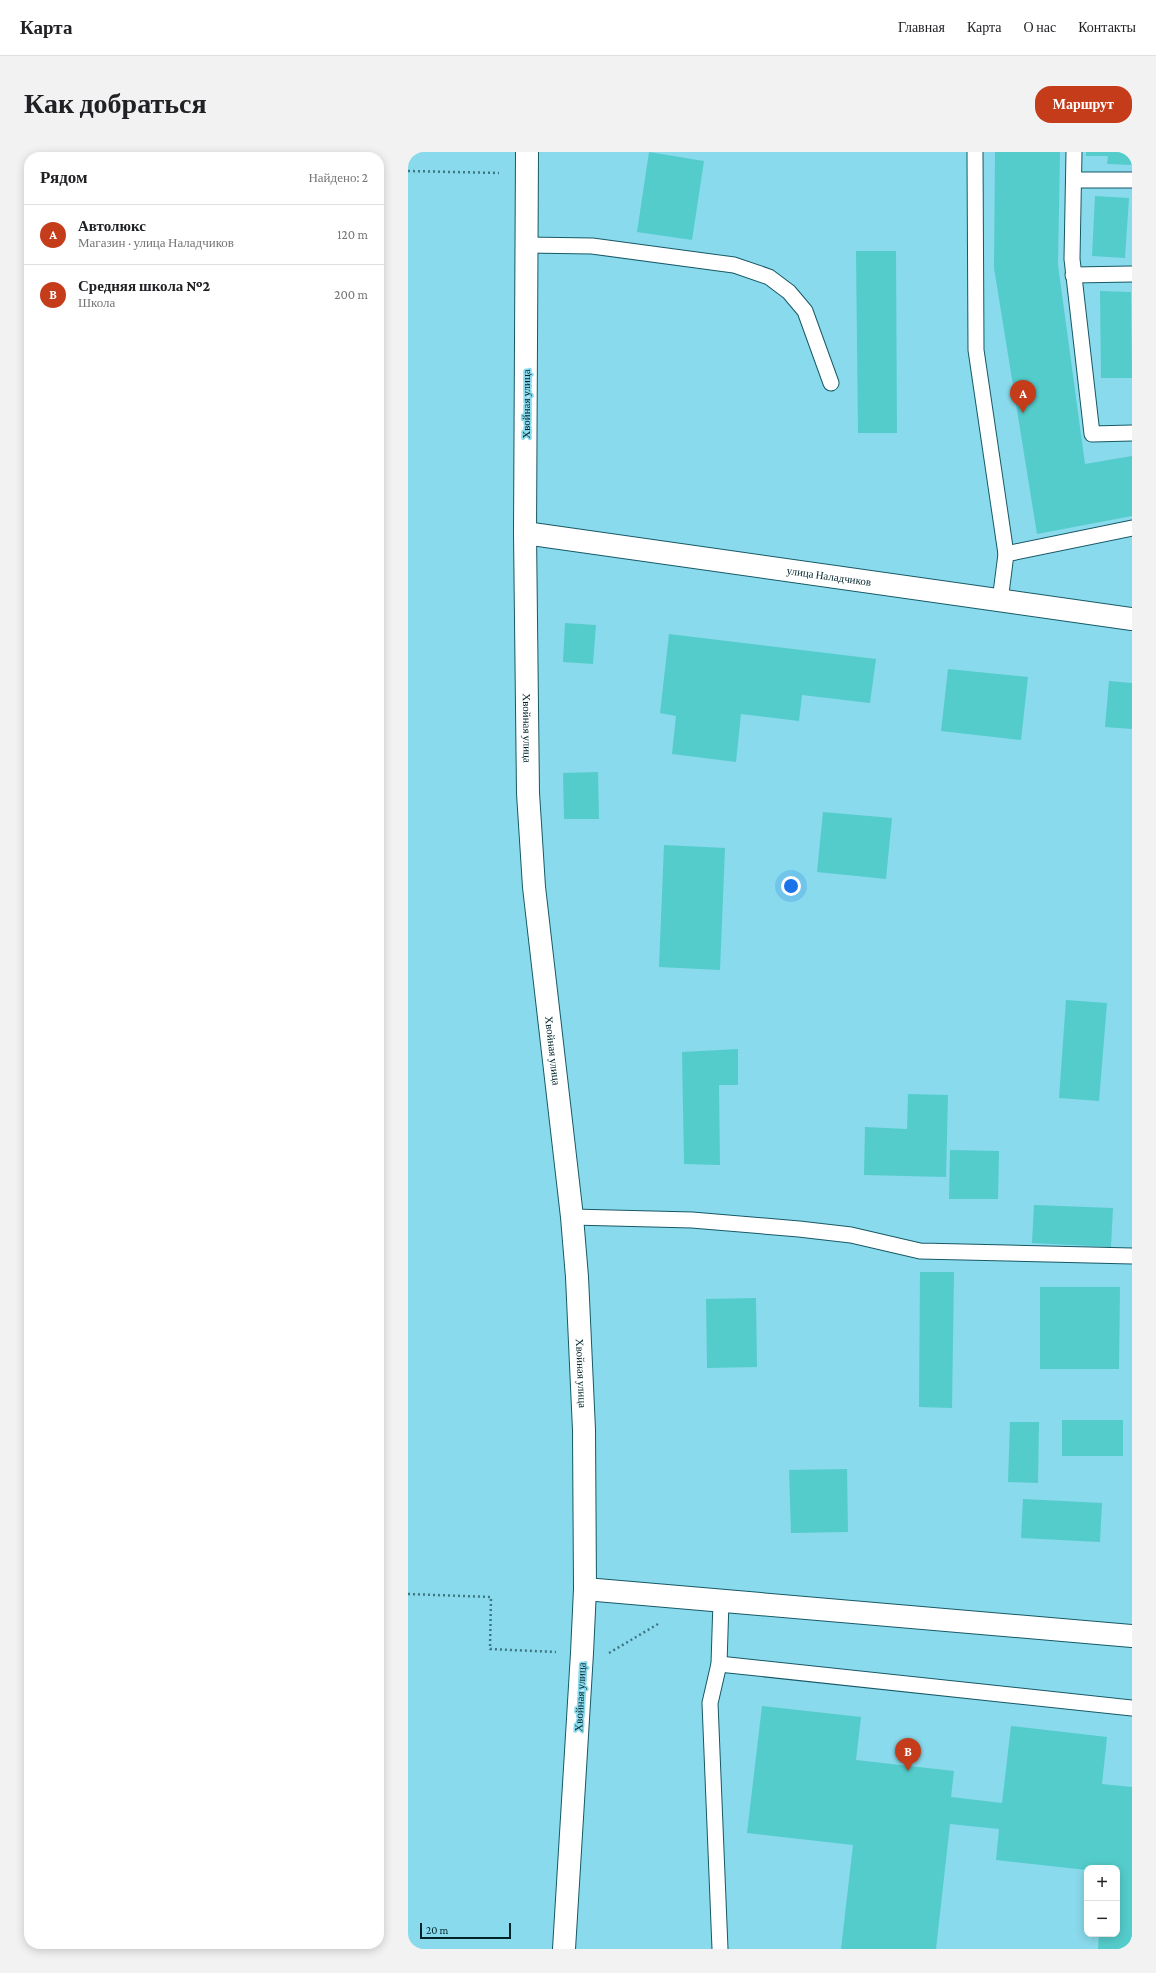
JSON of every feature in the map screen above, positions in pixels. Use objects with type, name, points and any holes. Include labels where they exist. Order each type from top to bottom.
[{"type":"street","name":"Хвойная улица","points":[[527,163],[525,533],[528,793],[534,887],[572,1217],[577,1277],[584,1430],[585,1589],[564,1949]]},
{"type":"street","name":"улица Наладчиков","points":[[525,533],[1132,619]]},
{"type":"street","points":[[585,1589],[1132,1636]]},
{"type":"lane","points":[[975,152],[976,350],[1006,554],[1000,601]]},
{"type":"lane","points":[[1074,152],[1073,275],[1092,434],[1132,433]]},
{"type":"lane","points":[[1074,180],[1132,180]]},
{"type":"lane","points":[[527,245],[592,246],[734,265],[769,277],[790,292],[805,311],[831,382]]},
{"type":"lane","points":[[1073,275],[1132,274]]},
{"type":"lane","points":[[1006,554],[1132,528]]},
{"type":"lane","points":[[572,1217],[692,1220],[799,1229],[851,1235],[920,1251],[1132,1256]]},
{"type":"lane","points":[[720,1949],[710,1703],[719,1664],[721,1601]]},
{"type":"lane","points":[[719,1664],[1132,1708]]},
{"type":"path","points":[[408,171],[527,163]]},
{"type":"path","points":[[408,1594],[490,1597],[490,1649],[609,1653],[664,1620]]},
{"type":"building","points":[[649,152],[704,161],[692,240],[637,232]]},
{"type":"building","points":[[995,152],[1060,152],[1058,265],[1085,464],[1132,456],[1132,516],[1037,534],[994,268]]},
{"type":"building","points":[[1086,152],[1132,152],[1132,165],[1107,164],[1108,156],[1086,156]]},
{"type":"building","points":[[1095,196],[1129,198],[1125,258],[1092,256]]},
{"type":"building","points":[[856,251],[896,251],[897,433],[858,433]]},
{"type":"building","points":[[1100,291],[1131,292],[1132,378],[1101,378]]},
{"type":"building","points":[[565,623],[596,625],[593,664],[563,662]]},
{"type":"building","points":[[669,634],[876,659],[870,703],[802,695],[799,721],[741,714],[736,762],[672,754],[676,716],[660,713]]},
{"type":"building","points":[[948,669],[1028,677],[1021,740],[941,731]]},
{"type":"building","points":[[1109,681],[1132,683],[1132,729],[1105,727]]},
{"type":"building","points":[[598,772],[599,819],[564,819],[563,773]]},
{"type":"building","points":[[823,812],[892,818],[886,879],[817,872]]},
{"type":"building","points":[[664,845],[725,848],[720,970],[659,967]]},
{"type":"building","points":[[1066,1000],[1107,1003],[1099,1101],[1059,1098]]},
{"type":"building","points":[[738,1049],[738,1085],[719,1085],[720,1165],[684,1164],[682,1052]]},
{"type":"building","points":[[908,1094],[948,1095],[946,1177],[864,1175],[865,1127],[907,1129]]},
{"type":"building","points":[[950,1150],[999,1151],[998,1199],[949,1199]]},
{"type":"building","points":[[1034,1205],[1113,1208],[1111,1247],[1032,1243]]},
{"type":"building","points":[[920,1272],[954,1272],[952,1408],[919,1407]]},
{"type":"building","points":[[1040,1287],[1120,1287],[1119,1369],[1040,1369]]},
{"type":"building","points":[[756,1298],[757,1367],[707,1368],[706,1299]]},
{"type":"building","points":[[1062,1420],[1123,1420],[1123,1456],[1062,1456]]},
{"type":"building","points":[[1010,1422],[1039,1422],[1038,1483],[1008,1482]]},
{"type":"building","points":[[847,1469],[848,1532],[791,1533],[789,1470]]},
{"type":"building","points":[[1023,1499],[1102,1503],[1100,1542],[1021,1538]]},
{"type":"building","points":[[762,1706],[861,1717],[856,1760],[954,1771],[951,1797],[1002,1803],[1011,1726],[1107,1737],[1102,1784],[1132,1787],[1132,1949],[1098,1949],[1099,1937],[1120,1937],[1120,1865],[1084,1865],[1084,1870],[996,1860],[999,1829],[950,1824],[936,1949],[841,1949],[853,1845],[747,1833]]},
{"type":"place","name":"Автолюкс","points":[[1023,413]]},
{"type":"place","name":"Средняя школа №2","points":[[908,1771]]}]
